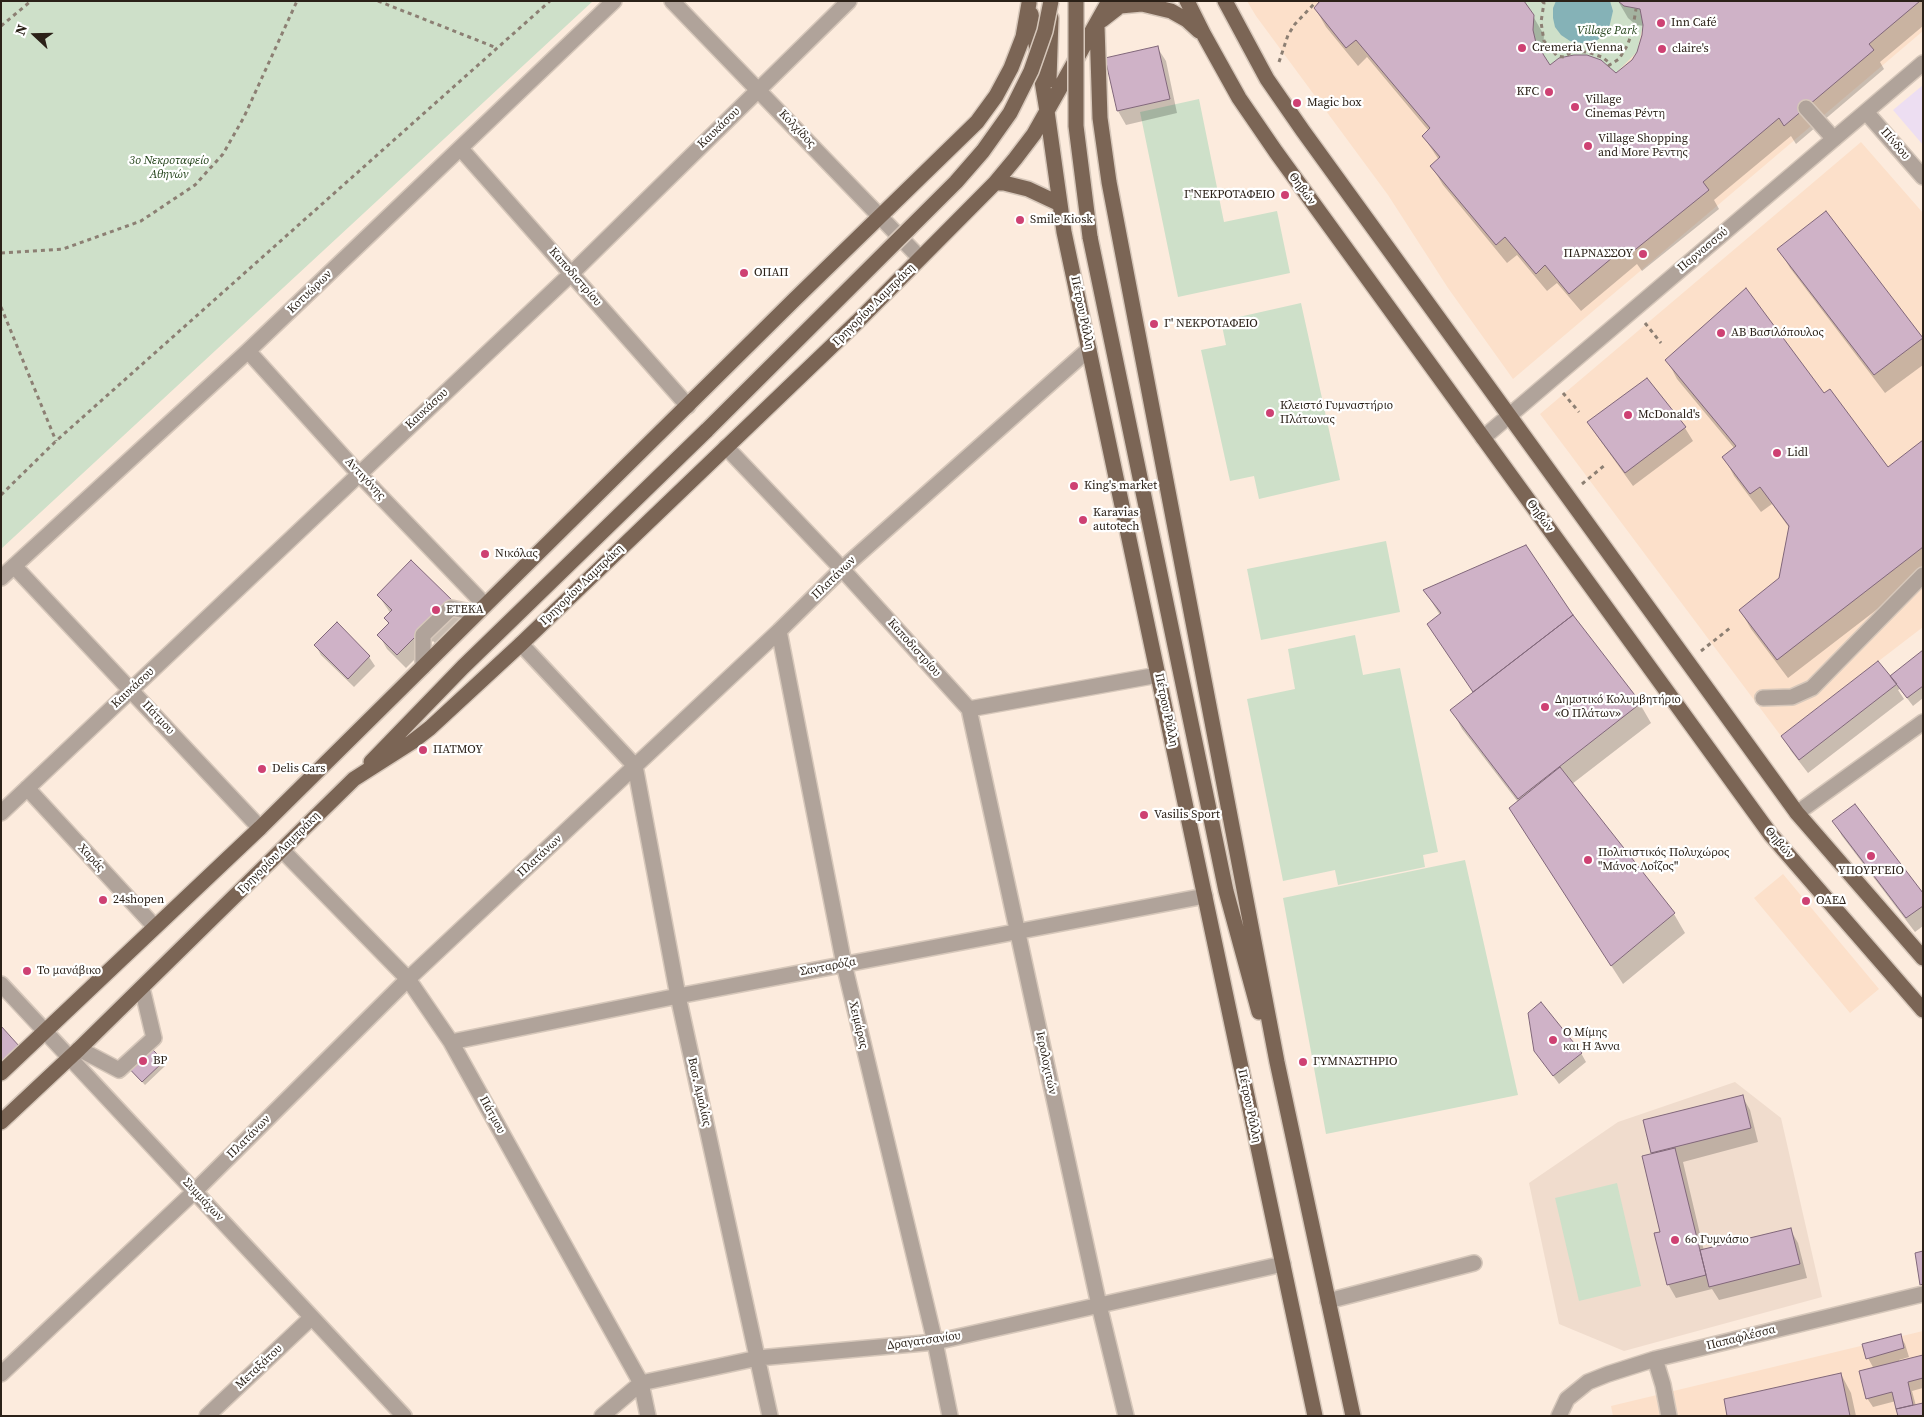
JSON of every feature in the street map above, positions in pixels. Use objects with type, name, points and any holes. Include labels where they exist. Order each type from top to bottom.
[{"type":"main road","points":[[1047,111],[1052,1]]},
{"type":"main road","points":[[354,779],[463,667],[707,430],[956,182],[984,151],[1010,113],[1031,71],[1045,31],[1052,1]]},
{"type":"main road","name":"Πέτρου Ράλλη","points":[[1076,1],[1076,126],[1087,220],[1226,891],[1248,976],[1282,1087]]},
{"type":"main road","name":"Γρηγορίου Λαμπράκη","points":[[1,1122],[142,988],[354,779],[418,737],[521,644],[857,322],[995,182],[1034,134],[1109,1]]},
{"type":"main road","name":"Θηβών","points":[[1187,1],[1239,98],[1276,152],[1771,835],[1923,1010]]},
{"type":"main road","points":[[1225,1],[1274,88],[1798,813],[1922,956]]},
{"type":"main road","points":[[1,1073],[260,828],[977,122],[996,96],[1011,68],[1023,37],[1029,2]]},
{"type":"main road","name":"Πέτρου Ράλλη","points":[[1029,2],[1060,204],[1089,349],[1315,1416]]},
{"type":"main road","points":[[1097,24],[1120,6],[1142,4],[1170,11],[1187,20],[1204,35]]},
{"type":"main road","name":"Πέτρου Ράλλη","points":[[1097,24],[1100,118],[1109,182],[1282,1087],[1353,1416]]},
{"type":"main road","points":[[995,182],[1022,187],[1060,204]]},
{"type":"street","name":"Κοτυώρων","points":[[1,578],[248,351],[614,1]]},
{"type":"street","name":"Κολχίδος","points":[[672,1],[920,258]]},
{"type":"street","name":"Καυκάσου","points":[[1,812],[572,272],[849,1]]},
{"type":"street","name":"Παρνασσού","points":[[1483,438],[1923,63]]},
{"type":"street","points":[[1806,108],[1834,139]]},
{"type":"street","name":"Πίνδου","points":[[1866,112],[1923,177]]},
{"type":"street","name":"Καποδιστρίου","points":[[461,148],[688,406]]},
{"type":"street","name":"Πλατάνων","points":[[1,1374],[195,1191],[408,979],[779,632],[842,569],[1089,349]]},
{"type":"street","name":"Αντιγόνης","points":[[248,351],[481,609]]},
{"type":"street","name":"Καποδιστρίου","points":[[726,447],[842,569],[969,709]]},
{"type":"street","name":"Πάτμου","points":[[14,566],[260,828]]},
{"type":"street","points":[[1763,698],[1792,697],[1812,688],[1923,575]]},
{"type":"street","points":[[423,667],[423,635],[451,608],[481,609]]},
{"type":"street","name":"Χειμάρας","points":[[779,632],[844,964],[935,1342],[950,1416]]},
{"type":"street","points":[[521,644],[635,766]]},
{"type":"street","points":[[969,709],[1158,675]]},
{"type":"street","name":"Ιερολοχιτών","points":[[969,709],[1098,1305],[1126,1416]]},
{"type":"street","points":[[1798,813],[1923,722]]},
{"type":"street","name":"Βασ. Αμαλίας","points":[[635,766],[678,996],[770,1416]]},
{"type":"street","name":"Χαράς","points":[[27,788],[156,927]]},
{"type":"street","name":"Πάτμου","points":[[282,850],[408,979],[451,1042],[641,1383],[648,1416]]},
{"type":"street","name":"Σανταρόζα","points":[[451,1042],[678,996],[1205,896]]},
{"type":"street","name":"Συμμάχων","points":[[1,984],[46,1031],[75,1053],[195,1191],[404,1416]]},
{"type":"street","points":[[75,1053],[119,1070],[154,1038],[142,988]]},
{"type":"street","points":[[1328,1301],[1474,1263]]},
{"type":"street","name":"Δραγατσανίου","points":[[602,1416],[641,1383],[758,1358],[935,1342],[1283,1264]]},
{"type":"street","name":"Παπαφλέσσα","points":[[1559,1416],[1567,1399],[1588,1382],[1655,1359],[1923,1294]]},
{"type":"street","name":"Μεταξάτου","points":[[207,1416],[311,1318]]},
{"type":"street","points":[[1655,1359],[1663,1385],[1669,1416]]},
{"type":"path","points":[[1,26],[31,1]]},
{"type":"path","points":[[1,253],[63,248],[89,240],[140,221],[195,185],[223,154],[240,124],[297,1]]},
{"type":"path","points":[[378,1],[497,48]]},
{"type":"path","points":[[1,495],[56,441],[550,1]]},
{"type":"path","points":[[1542,1],[1544,4],[1541,22],[1544,41],[1557,56],[1564,57],[1574,51],[1587,52],[1602,57],[1610,65],[1619,58],[1627,46],[1632,33],[1636,9]]},
{"type":"path","points":[[1274,88],[1279,62],[1288,35],[1295,24],[1314,4]]},
{"type":"path","points":[[1,307],[56,441]]},
{"type":"path","points":[[1633,310],[1661,343]]},
{"type":"path","points":[[1552,379],[1579,412]]},
{"type":"path","points":[[1568,495],[1604,465]]},
{"type":"path","points":[[1688,662],[1730,628]]},
{"type":"shaded area","name":"Village Shopping and More Ρεντης","points":[[1247,1],[1923,1],[1923,31],[1513,379],[1448,288],[1388,195],[1256,16]]},
{"type":"shaded area","points":[[1923,85],[1923,145],[1893,110]]},
{"type":"shaded area","points":[[1861,142],[1923,213],[1923,627],[1781,736],[1540,414]]},
{"type":"shaded area","points":[[1783,874],[1879,989],[1850,1013],[1754,898]]},
{"type":"shaded area","name":"6ο Γυμνάσιο","points":[[1735,1082],[1781,1118],[1822,1297],[1624,1351],[1559,1324],[1529,1183],[1618,1122]]},
{"type":"shaded area","points":[[1923,1331],[1923,1416],[1613,1416],[1611,1406]]},
{"type":"green space","name":"3ο Νεκροταφείο Αθηνών","points":[[1,1],[593,1],[1,549]]},
{"type":"green space","name":"Village Park","points":[[1524,1],[1618,1],[1624,6],[1640,9],[1643,25],[1637,52],[1616,73],[1601,60],[1587,55],[1559,58],[1550,65],[1536,43],[1533,30],[1534,15]]},
{"type":"green space","points":[[1199,99],[1224,222],[1277,211],[1290,273],[1178,297],[1140,112]]},
{"type":"green space","name":"Κλειστό Γυμναστήριο Πλάτωνας","points":[[1301,303],[1340,480],[1259,499],[1254,476],[1230,481],[1201,350],[1226,345],[1221,321]]},
{"type":"green space","points":[[1386,541],[1400,612],[1261,640],[1247,569]]},
{"type":"green space","points":[[1355,635],[1363,675],[1400,668],[1438,852],[1423,855],[1425,867],[1338,885],[1335,870],[1283,881],[1247,699],[1295,689],[1288,649]]},
{"type":"green space","points":[[1465,860],[1518,1095],[1326,1134],[1283,898]]},
{"type":"green space","points":[[1617,1183],[1641,1286],[1579,1301],[1555,1198]]},
{"type":"water","points":[[1556,1],[1610,1],[1613,11],[1609,28],[1603,36],[1587,44],[1570,41],[1561,35],[1555,27],[1553,8]]},
{"type":"building","name":"Village Shopping and More Ρεντης","points":[[1320,1],[1524,1],[1534,15],[1533,30],[1536,43],[1550,65],[1559,58],[1587,55],[1601,60],[1616,73],[1632,60],[1637,52],[1643,25],[1640,9],[1624,6],[1618,1],[1920,1],[1869,44],[1874,50],[1784,126],[1779,118],[1703,182],[1709,190],[1631,253],[1625,247],[1569,294],[1545,265],[1536,274],[1505,237],[1496,245],[1430,166],[1440,157],[1422,136],[1430,128],[1356,40],[1346,48],[1314,8]]},
{"type":"building","points":[[1158,46],[1170,99],[1117,111],[1105,58]]},
{"type":"building","points":[[1826,211],[1923,338],[1874,375],[1777,249]]},
{"type":"building","points":[[1746,288],[1824,393],[1830,389],[1888,467],[1923,440],[1923,547],[1777,660],[1739,610],[1779,578],[1789,526],[1760,487],[1750,494],[1722,457],[1736,446],[1665,360]]},
{"type":"building","points":[[1647,378],[1686,427],[1625,473],[1587,422]]},
{"type":"building","points":[[1526,545],[1573,615],[1473,692],[1427,624],[1441,613],[1423,590]]},
{"type":"building","points":[[411,560],[455,603],[424,628],[397,655],[377,635],[389,623],[384,618],[392,610],[377,595]]},
{"type":"building","name":"Δημοτικό Κολυμβητήριο «Ο Πλάτων»","points":[[1573,615],[1641,703],[1518,799],[1450,710]]},
{"type":"building","points":[[337,622],[370,656],[348,679],[314,645]]},
{"type":"building","points":[[1923,650],[1923,686],[1907,698],[1890,676]]},
{"type":"building","points":[[1878,661],[1897,684],[1799,760],[1781,736]]},
{"type":"building","name":"Πολιτιστικός Πολυχώρος \"Μάνος Λοΐζος\"","points":[[1560,767],[1675,913],[1611,966],[1509,808]]},
{"type":"building","points":[[1855,804],[1923,893],[1923,906],[1906,918],[1832,821]]},
{"type":"building","points":[[1541,1002],[1582,1053],[1553,1076],[1534,1051],[1528,1013]]},
{"type":"building","points":[[1,1026],[20,1047],[1,1065]]},
{"type":"building","points":[[142,1039],[164,1061],[142,1082],[121,1060]]},
{"type":"building","points":[[1743,1095],[1751,1128],[1651,1153],[1643,1120]]},
{"type":"building","points":[[1675,1148],[1706,1275],[1667,1285],[1654,1233],[1660,1232],[1642,1156]]},
{"type":"building","points":[[1791,1228],[1800,1264],[1709,1287],[1700,1250]]},
{"type":"building","points":[[1923,1251],[1923,1284],[1920,1285],[1915,1253]]},
{"type":"building","points":[[1901,1334],[1904,1348],[1866,1359],[1862,1344]]},
{"type":"building","points":[[1923,1355],[1923,1378],[1908,1382],[1913,1405],[1896,1409],[1892,1392],[1866,1399],[1859,1371]]},
{"type":"building","points":[[1841,1373],[1850,1416],[1727,1416],[1724,1399]]},
{"type":"building","points":[[1923,1403],[1923,1416],[1898,1416],[1896,1409]]},
{"type":"place","name":"Inn Café","points":[[1661,23]]},
{"type":"place","name":"Cremeria Vienna","points":[[1522,48]]},
{"type":"place","name":"claire's","points":[[1662,49]]},
{"type":"place","name":"KFC","points":[[1549,92]]},
{"type":"place","name":"Magic box","points":[[1297,103]]},
{"type":"place","name":"Village Cinemas Ρέντη","points":[[1575,107]]},
{"type":"place","name":"Village Shopping and More Ρεντης","points":[[1588,146]]},
{"type":"place","name":"Γ'ΝΕΚΡΟΤΑΦΕΙΟ","points":[[1285,195]]},
{"type":"place","name":"Smile Kiosk","points":[[1020,220]]},
{"type":"place","name":"ΠΑΡΝΑΣΣΟΥ","points":[[1643,254]]},
{"type":"place","name":"ΟΠΑΠ","points":[[744,273]]},
{"type":"place","name":"Γ' ΝΕΚΡΟΤΑΦΕΙΟ","points":[[1154,324]]},
{"type":"place","name":"ΑΒ Βασιλόπουλος","points":[[1721,333]]},
{"type":"place","name":"Κλειστό Γυμναστήριο Πλάτωνας","points":[[1270,413]]},
{"type":"place","name":"McDonald's","points":[[1628,415]]},
{"type":"place","name":"Lidl","points":[[1777,453]]},
{"type":"place","name":"King's market","points":[[1074,486]]},
{"type":"place","name":"Karavias autotech","points":[[1083,520]]},
{"type":"place","name":"Νικόλας","points":[[485,554]]},
{"type":"place","name":"ΕΤΕΚΑ","points":[[436,610]]},
{"type":"place","name":"Δημοτικό Κολυμβητήριο «Ο Πλάτων»","points":[[1545,707]]},
{"type":"place","name":"ΠΑΤΜΟΥ","points":[[423,750]]},
{"type":"place","name":"Delis Cars","points":[[262,769]]},
{"type":"place","name":"Vasilis Sport","points":[[1144,815]]},
{"type":"place","name":"ΥΠΟΥΡΓΕΙΟ","points":[[1871,856]]},
{"type":"place","name":"Πολιτιστικός Πολυχώρος \"Μάνος Λοΐζος\"","points":[[1588,860]]},
{"type":"place","name":"24shopen","points":[[103,900]]},
{"type":"place","name":"ΟΑΕΔ","points":[[1806,901]]},
{"type":"place","name":"Το μανάβικο","points":[[27,971]]},
{"type":"place","name":"Ο Μίμης και Η Άννα","points":[[1553,1040]]},
{"type":"place","name":"BP","points":[[143,1061]]},
{"type":"place","name":"ΓΥΜΝΑΣΤΗΡΙΟ","points":[[1303,1062]]},
{"type":"place","name":"6ο Γυμνάσιο","points":[[1675,1240]]}]
